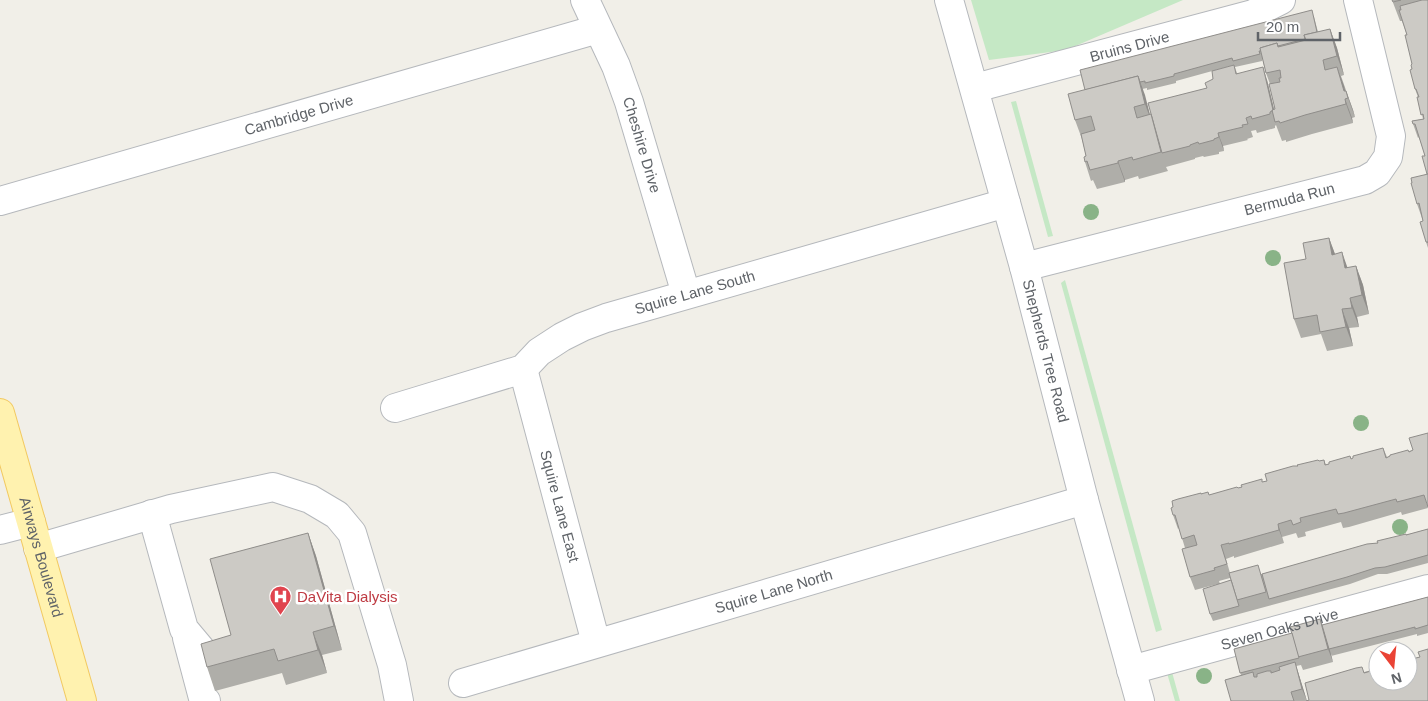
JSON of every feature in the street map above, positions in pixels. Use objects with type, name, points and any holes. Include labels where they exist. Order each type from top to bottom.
[{"type":"main road","name":"Airways Boulevard","points":[[0,413],[6,460],[31,522],[82,701]]},
{"type":"street","name":"Cheshire Drive","points":[[584,0],[616,66],[629,102],[686,294]]},
{"type":"street","name":"Shepherds Tree Road","points":[[949,0],[1024,267],[1084,500],[1140,701]]},
{"type":"street","name":"Bruins Drive","points":[[975,88],[1253,14],[1281,0]]},
{"type":"street","name":"Bermuda Run","points":[[1024,267],[1356,183],[1377,173],[1388,157],[1390,136],[1358,0]]},
{"type":"street","name":"Cambridge Drive","points":[[0,201],[598,29]]},
{"type":"street","name":"Squire Lane South","points":[[395,408],[523,369],[539,352],[562,337],[606,318],[1006,202]]},
{"type":"street","name":"Squire Lane East","points":[[523,369],[596,643]]},
{"type":"street","points":[[38,548],[171,509],[273,488],[310,499],[337,515],[352,532],[392,665],[399,701]]},
{"type":"street","name":"Squire Lane North","points":[[464,683],[1084,500]]},
{"type":"street","points":[[152,514],[203,698],[216,689],[184,629]]},
{"type":"street","points":[[0,530],[31,522]]},
{"type":"street","name":"Seven Oaks Drive","points":[[1131,670],[1428,589]]},
{"type":"green space","points":[[971,0],[1183,0],[1066,50],[989,60]]},
{"type":"green space","points":[[1016,101],[1053,236],[1048,237],[1011,102]]},
{"type":"green space","points":[[1065,280],[1162,630],[1156,632],[1061,283]]},
{"type":"green space","points":[[1172,672],[1180,701],[1175,701],[1167,673]]},
{"type":"building","points":[[1428,0],[1428,174],[1422,156],[1425,156],[1415,124],[1412,121],[1424,119],[1423,114],[1421,115],[1417,97],[1419,97],[1410,70],[1412,69],[1412,64],[1405,35],[1407,35],[1399,10],[1401,10],[1400,6]]},
{"type":"building","points":[[1312,10],[1317,32],[1304,35],[1305,39],[1278,46],[1277,43],[1260,48],[1260,54],[1233,61],[1232,58],[1145,83],[1145,81],[1140,82],[1138,76],[1085,90],[1080,70]]},
{"type":"building","points":[[1330,29],[1337,56],[1323,60],[1325,70],[1337,67],[1348,98],[1345,99],[1346,104],[1280,123],[1279,121],[1275,122],[1272,110],[1275,109],[1269,84],[1280,82],[1280,70],[1266,73],[1260,48],[1277,43],[1278,47],[1306,40],[1304,35]]},
{"type":"building","points":[[1234,65],[1236,74],[1263,67],[1273,110],[1270,114],[1252,119],[1251,116],[1246,118],[1248,124],[1218,133],[1219,137],[1214,140],[1199,144],[1198,142],[1162,153],[1148,103],[1207,88],[1205,83],[1213,79],[1212,71]]},
{"type":"building","points":[[1138,76],[1145,104],[1134,107],[1137,118],[1151,114],[1161,152],[1133,160],[1132,157],[1118,161],[1118,163],[1090,170],[1087,161],[1085,162],[1084,157],[1086,156],[1081,134],[1095,130],[1091,116],[1075,120],[1068,94]]},
{"type":"building","points":[[1428,174],[1428,242],[1426,242],[1420,222],[1423,221],[1419,203],[1417,204],[1411,178]]},
{"type":"building","points":[[1329,238],[1332,255],[1342,252],[1345,268],[1356,266],[1362,295],[1350,298],[1352,308],[1342,309],[1346,327],[1320,332],[1317,315],[1294,319],[1284,263],[1306,259],[1303,243]]},
{"type":"building","points":[[1428,433],[1428,507],[1424,495],[1397,502],[1396,499],[1338,514],[1336,509],[1300,518],[1301,522],[1293,525],[1291,520],[1278,524],[1279,530],[1221,545],[1227,564],[1214,568],[1215,570],[1190,577],[1182,549],[1197,545],[1194,535],[1182,539],[1171,508],[1173,507],[1172,501],[1201,493],[1208,492],[1209,495],[1238,488],[1242,487],[1241,485],[1262,479],[1262,482],[1267,481],[1265,474],[1318,460],[1324,460],[1325,465],[1329,464],[1329,462],[1350,456],[1351,459],[1353,456],[1383,448],[1386,458],[1408,450],[1409,452],[1413,450],[1409,438]]},
{"type":"building","points":[[1428,529],[1428,555],[1375,568],[1269,599],[1262,574],[1367,544],[1378,543],[1377,541]]},
{"type":"building","name":"DaVita Dialysis","points":[[308,533],[334,626],[313,632],[318,650],[278,661],[274,649],[207,667],[201,644],[231,635],[210,559]]},
{"type":"building","points":[[1258,565],[1266,592],[1237,600],[1229,573]]},
{"type":"building","points":[[1231,580],[1239,606],[1210,614],[1203,589]]},
{"type":"building","points":[[1428,597],[1428,625],[1329,649],[1322,625]]},
{"type":"building","points":[[1320,619],[1328,649],[1298,657],[1290,627]]},
{"type":"building","points":[[1292,633],[1299,658],[1240,673],[1234,649]]},
{"type":"building","points":[[1428,649],[1428,701],[1306,701],[1309,700],[1305,683],[1362,667],[1364,673],[1368,672],[1368,691],[1418,691],[1418,658],[1420,657],[1418,652]]},
{"type":"building","points":[[1295,662],[1302,689],[1291,692],[1294,701],[1231,701],[1225,680],[1253,672],[1254,677],[1257,677],[1257,674],[1267,671],[1271,671],[1271,673],[1280,670],[1279,667]]},
{"type":"place","name":"DaVita Dialysis","points":[[281,616]]}]
